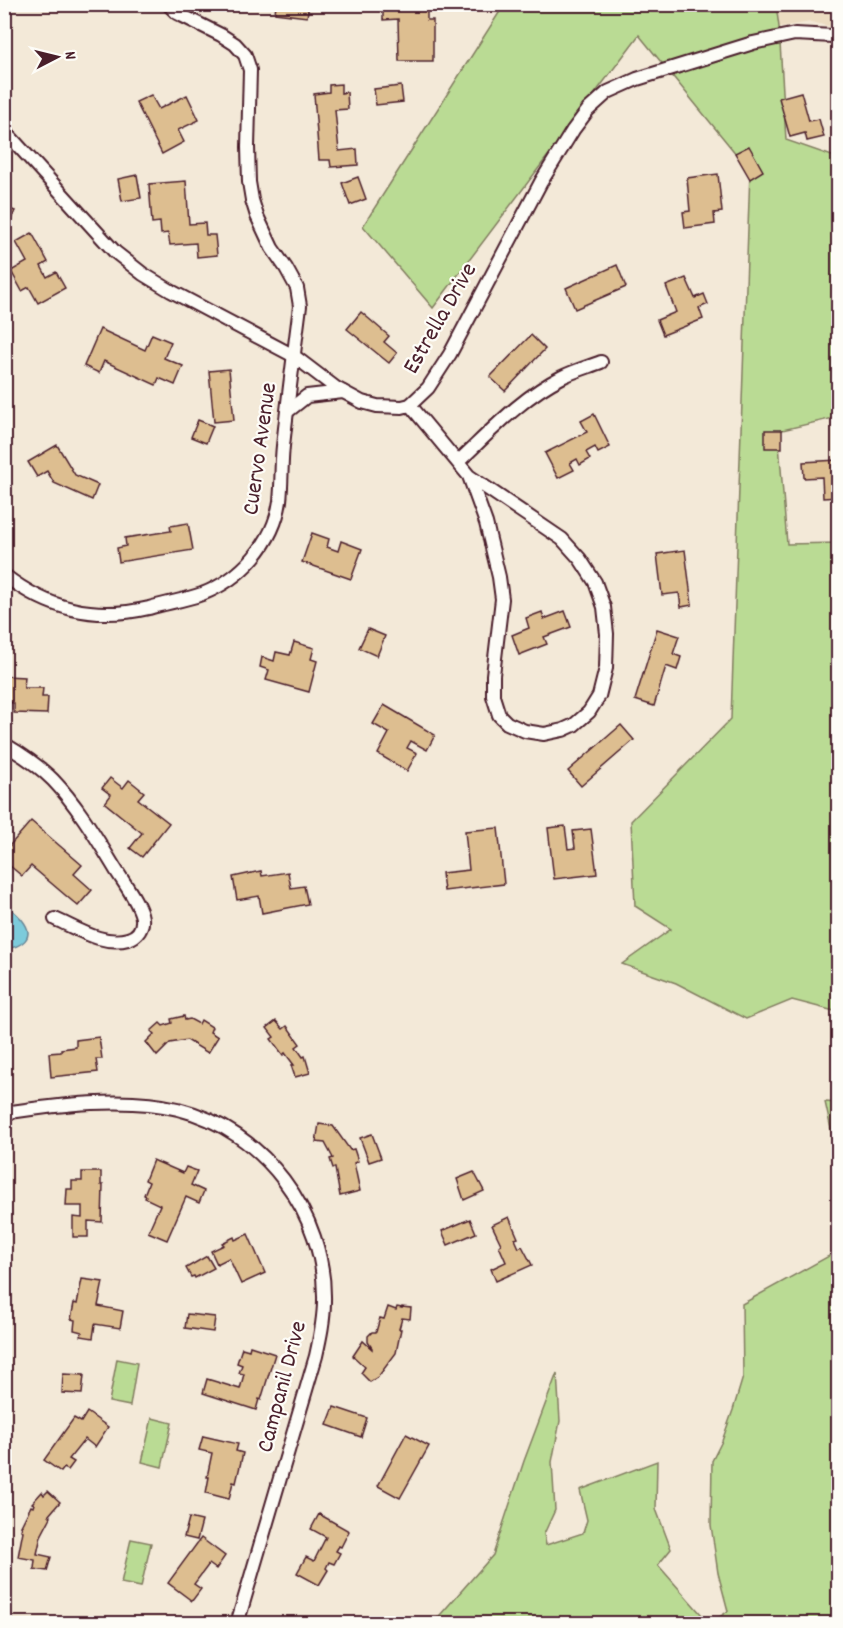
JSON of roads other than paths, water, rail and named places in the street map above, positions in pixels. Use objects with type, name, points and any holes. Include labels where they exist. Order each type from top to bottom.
[{"type":"street","name":"Cuervo Avenue","points":[[4,575],[21,588],[50,603],[79,612],[110,614],[140,610],[201,594],[224,584],[244,568],[260,549],[272,527],[279,502],[283,447],[300,306],[297,288],[272,248],[257,216],[249,182],[250,70],[245,55],[235,44],[177,13],[168,4]]},
{"type":"street","name":"Estrella Drive","points":[[4,130],[115,252],[143,274],[294,356],[343,392],[362,402],[377,406],[410,405],[428,388],[450,354],[541,182],[573,130],[588,110],[608,92],[637,79],[753,43],[795,34],[816,34],[838,38]]},
{"type":"street","points":[[458,462],[507,416],[533,396],[562,377],[601,362]]},
{"type":"street","points":[[288,411],[307,396],[343,392]]},
{"type":"street","points":[[410,405],[469,476],[562,539],[580,559],[594,582],[604,607],[607,634],[606,668],[599,696],[589,712],[574,725],[563,730],[544,734],[525,731],[507,723],[499,715],[493,696],[493,675],[502,599],[499,576],[486,523],[469,476]]},
{"type":"street","points":[[4,744],[51,778],[68,797],[103,848],[139,908],[142,919],[138,934],[128,939],[115,941],[98,938],[55,919]]},
{"type":"street","name":"Campanil Drive","points":[[4,1113],[48,1106],[123,1103],[158,1105],[195,1114],[235,1133],[261,1153],[291,1189],[304,1212],[320,1259],[324,1301],[322,1329],[237,1623]]},
{"type":"water","points":[[5,904],[21,918],[28,932],[25,941],[21,944],[5,949]]}]
